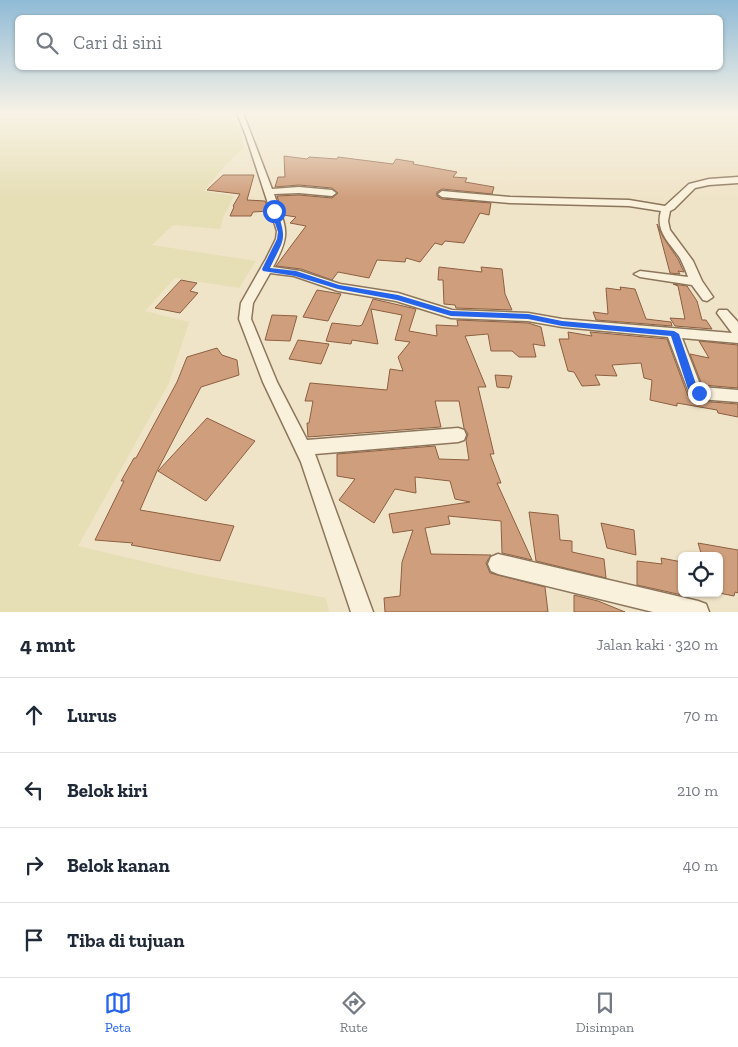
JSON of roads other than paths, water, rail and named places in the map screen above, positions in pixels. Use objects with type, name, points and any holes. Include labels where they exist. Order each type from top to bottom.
[{"type":"street","points":[[252,142],[282,232],[281,239],[247,303],[245,319],[270,382],[309,461],[340,556],[362,612]]},
{"type":"street","points":[[442,194],[510,200],[629,203],[666,209],[692,186],[710,182],[738,180]]},
{"type":"street","points":[[268,192],[299,190],[332,193]]},
{"type":"street","points":[[666,209],[665,230],[688,260],[696,282],[708,297]]},
{"type":"street","points":[[266,269],[296,274],[338,287],[398,297],[451,314],[528,316],[562,324],[738,338]]},
{"type":"street","points":[[640,274],[696,282]]},
{"type":"street","points":[[723,313],[738,331]]},
{"type":"street","points":[[674,334],[695,392],[738,396]]},
{"type":"street","points":[[302,448],[458,435]]},
{"type":"street","points":[[498,564],[698,612]]}]
